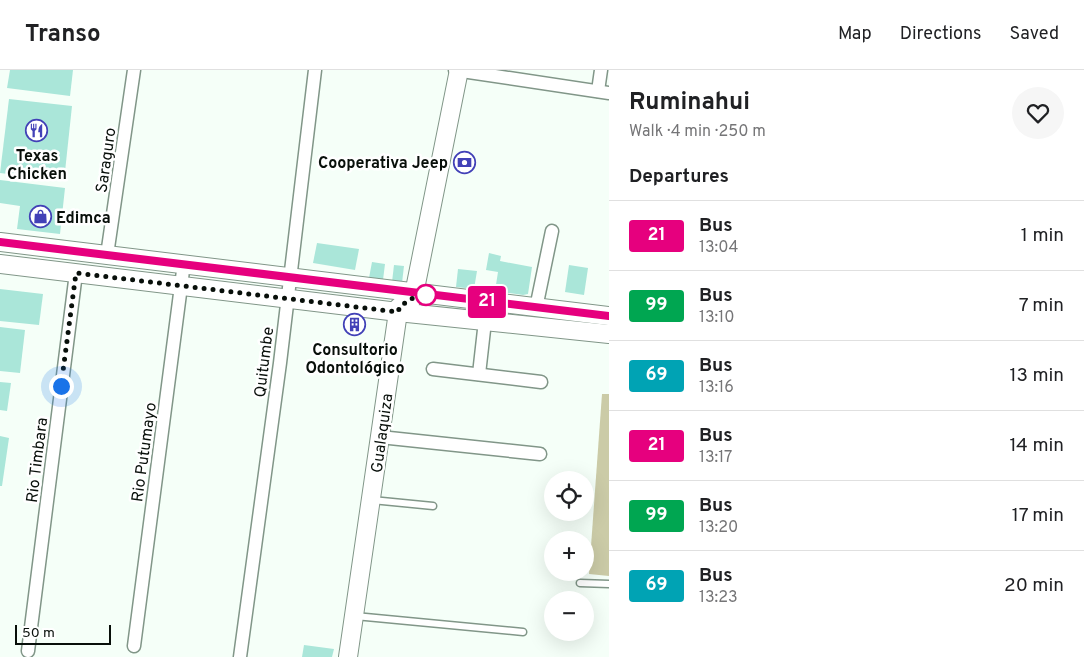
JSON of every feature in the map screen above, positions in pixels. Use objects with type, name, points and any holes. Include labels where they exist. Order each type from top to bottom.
[{"type":"main road","points":[[398,312],[400,306],[412,299],[414,294],[459,70]]},
{"type":"main road","points":[[0,242],[184,263],[414,294],[536,308],[608,321]]},
{"type":"main road","points":[[0,264],[485,321],[608,321]]},
{"type":"main road","name":"Gualaquiza","points":[[348,657],[398,312]]},
{"type":"street","name":"Saraguro","points":[[107,255],[134,70]]},
{"type":"street","name":"Quitumbe","points":[[240,657],[290,278],[315,70]]},
{"type":"street","points":[[455,70],[604,92],[601,70]]},
{"type":"street","points":[[536,308],[552,231]]},
{"type":"street","name":"Rio Putumayo","points":[[134,646],[184,263]]},
{"type":"street","name":"Rio Timbara","points":[[28,651],[76,273]]},
{"type":"street","points":[[479,374],[485,321]]},
{"type":"street","points":[[433,369],[541,382]]},
{"type":"street","points":[[380,437],[540,454]]},
{"type":"lane","points":[[371,499],[433,506]]},
{"type":"lane","points":[[580,582],[609,584]]},
{"type":"lane","points":[[354,616],[523,632]]},
{"type":"green space","points":[[602,394],[609,394],[609,576],[594,574],[594,531],[592,531]]},
{"type":"building","points":[[10,70],[73,70],[70,96],[7,88]]},
{"type":"building","points":[[9,99],[72,106],[64,181],[0,173]]},
{"type":"building","name":"Edimca","points":[[0,180],[65,188],[60,234],[17,229],[20,206],[0,203]]},
{"type":"building","points":[[317,243],[359,249],[355,270],[313,263]]},
{"type":"building","points":[[489,253],[501,256],[500,261],[532,267],[528,294],[495,291],[498,272],[486,270]]},
{"type":"building","points":[[372,262],[385,264],[383,280],[369,278]]},
{"type":"building","points":[[394,265],[404,266],[402,283],[392,282]]},
{"type":"building","points":[[569,265],[588,268],[584,295],[565,292]]},
{"type":"building","points":[[458,269],[477,271],[474,289],[456,287]]},
{"type":"building","points":[[0,289],[43,294],[39,325],[0,321]]},
{"type":"building","name":"Consultorio Odontológico","points":[[352,320],[359,321],[358,330],[351,329]]},
{"type":"building","points":[[0,327],[25,330],[20,373],[0,371]]},
{"type":"building","points":[[0,382],[11,383],[7,411],[0,410]]},
{"type":"building","points":[[0,436],[9,438],[2,486],[0,486]]},
{"type":"building","points":[[304,645],[334,649],[332,657],[302,657]]},
{"type":"bus line","name":"21","points":[[0,242],[184,263],[414,294],[609,316]]},
{"type":"place","name":"Texas Chicken","points":[[37,131]]},
{"type":"place","name":"Cooperativa Jeep","points":[[464,162]]},
{"type":"place","name":"Edimca","points":[[40,217]]},
{"type":"place","name":"Consultorio Odontológico","points":[[355,325]]},
{"type":"route","points":[[61,386],[76,273],[398,312],[400,306],[412,299],[414,294],[426,295]]}]
